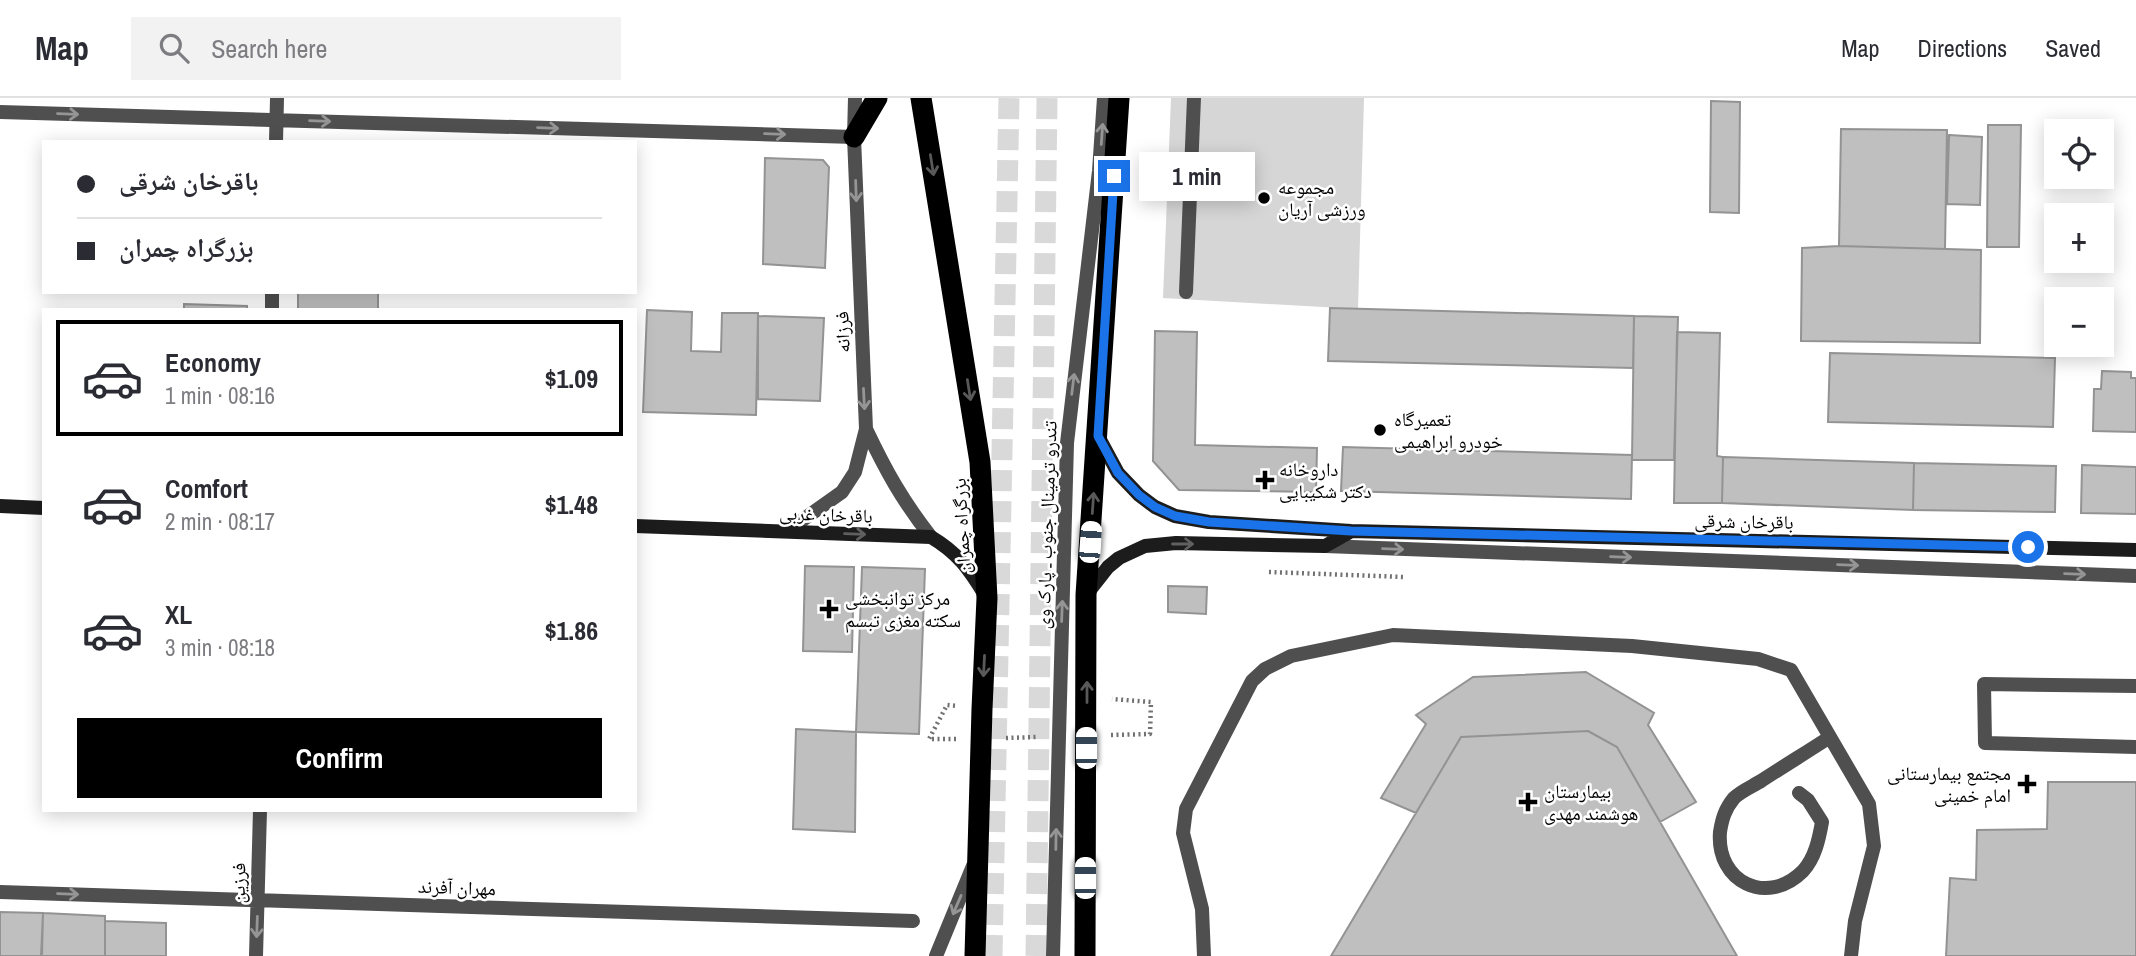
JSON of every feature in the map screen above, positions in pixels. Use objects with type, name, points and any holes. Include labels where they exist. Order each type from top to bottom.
[{"type":"highway","points":[[854,136],[877,98]]},
{"type":"highway","name":"بزرگراه چمران","points":[[921,98],[980,462],[987,598],[975,956]]},
{"type":"highway","points":[[1085,956],[1086,595],[1119,98]]},
{"type":"street","points":[[276,140],[277,98]]},
{"type":"street","name":"فرزانه","points":[[787,531],[842,492],[855,472],[866,429],[854,136],[855,98]]},
{"type":"street","name":"تندرو ترمینال جنوب ـ پارک وی","points":[[1053,956],[1067,443],[1099,172],[1104,98]]},
{"type":"street","points":[[1186,292],[1194,98]]},
{"type":"street","points":[[0,112],[854,136]]},
{"type":"street","points":[[866,429],[890,479],[908,508],[931,537],[966,565],[987,598]]},
{"type":"street","name":"باقرخان شرقی","points":[[1098,436],[1118,473],[1155,507],[1175,516],[1209,522],[1351,531],[2136,550]]},
{"type":"street","points":[[0,506],[42,508]]},
{"type":"street","name":"باقرخان غربی","points":[[637,526],[931,537]]},
{"type":"street","points":[[1325,546],[1351,531]]},
{"type":"street","points":[[1086,595],[1108,567],[1119,558],[1145,546],[1176,543],[1325,546],[2136,576]]},
{"type":"street","points":[[1204,956],[1202,909],[1183,833],[1186,809],[1252,681],[1265,668],[1291,656],[1393,635],[1632,646],[1758,659],[1791,670],[1869,804],[1874,846],[1855,921],[1851,956]]},
{"type":"street","points":[[2136,686],[1984,684],[1985,743],[2136,747]]},
{"type":"street","points":[[1799,793],[1808,800],[1822,822],[1817,846],[1804,870],[1784,885],[1759,889],[1737,878],[1724,862],[1719,845],[1722,817],[1735,797],[1830,737]]},
{"type":"street","name":"فرزین","points":[[256,956],[260,812]]},
{"type":"street","points":[[936,956],[978,855]]},
{"type":"street","name":"مهران آفرند","points":[[0,892],[913,921]]},
{"type":"path","points":[[1087,696],[1151,702],[1150,734]]},
{"type":"path","points":[[929,740],[947,705]]},
{"type":"shaded area","name":"مجموعه ورزشی آریان","points":[[1171,98],[1364,98],[1358,309],[1163,298]]},
{"type":"building","points":[[1711,101],[1740,102],[1739,213],[1710,212]]},
{"type":"building","points":[[1988,125],[2021,125],[2019,247],[1987,247]]},
{"type":"building","points":[[1841,129],[1947,130],[1945,249],[1839,246]]},
{"type":"building","points":[[1949,135],[1982,137],[1980,205],[1947,204]]},
{"type":"building","points":[[765,158],[823,160],[829,167],[825,268],[763,264]]},
{"type":"building","points":[[1839,246],[1981,250],[1980,343],[1801,341],[1802,248]]},
{"type":"building","points":[[298,294],[378,294],[378,308],[298,308]]},
{"type":"building","points":[[184,304],[247,306],[247,308],[184,308]]},
{"type":"building","points":[[1330,308],[1634,316],[1633,368],[1328,361]]},
{"type":"building","points":[[647,310],[692,312],[691,351],[721,352],[722,313],[758,313],[756,415],[643,412]]},
{"type":"building","points":[[758,316],[824,318],[820,401],[758,399]]},
{"type":"building","points":[[1634,316],[1678,317],[1674,460],[1632,460]]},
{"type":"building","points":[[1155,331],[1197,332],[1195,445],[1317,448],[1316,492],[1179,490],[1153,461]]},
{"type":"building","points":[[1677,332],[1720,333],[1717,456],[1723,457],[1722,503],[1674,503]]},
{"type":"building","points":[[1830,353],[2055,358],[2053,427],[1828,422]]},
{"type":"building","points":[[2102,371],[2131,372],[2131,378],[2136,378],[2136,432],[2093,431],[2094,389],[2101,389]]},
{"type":"building","points":[[1343,447],[1632,455],[1631,499],[1341,491]]},
{"type":"building","points":[[1723,457],[1914,463],[1913,510],[1722,503]]},
{"type":"building","points":[[1914,463],[2056,466],[2055,512],[1913,510]]},
{"type":"building","points":[[2082,465],[2136,467],[2136,514],[2081,513]]},
{"type":"building","name":"مرکز توانبخشی سکته مغزی تبسم","points":[[805,566],[854,567],[852,652],[803,651]]},
{"type":"building","points":[[862,567],[925,569],[919,734],[856,732]]},
{"type":"building","points":[[1168,586],[1207,587],[1206,614],[1168,612]]},
{"type":"building","points":[[1586,672],[1654,713],[1648,725],[1696,802],[1660,822],[1617,747],[1588,731],[1461,737],[1416,813],[1381,798],[1426,724],[1416,715],[1473,677]]},
{"type":"building","points":[[796,729],[856,732],[855,832],[793,829]]},
{"type":"building","points":[[1588,731],[1617,747],[1737,956],[1331,956],[1461,737]]},
{"type":"building","points":[[2048,782],[2136,782],[2136,956],[1946,956],[1950,878],[1976,880],[1977,830],[2047,829]]},
{"type":"building","points":[[0,912],[43,913],[41,956],[0,956]]},
{"type":"building","points":[[43,913],[105,916],[105,956],[42,956]]},
{"type":"building","points":[[105,921],[166,923],[166,956],[105,956]]},
{"type":"tunnel","points":[[992,956],[1009,98]]},
{"type":"tunnel","points":[[1036,956],[1047,98]]},
{"type":"place","name":"مجموعه ورزشی آریان","points":[[1264,198]]},
{"type":"place","name":"تعمیرگاه خودرو ابراهیمی","points":[[1380,430]]},
{"type":"place","name":"داروخانه دکتر شکیبایی","points":[[1265,480]]},
{"type":"place","name":"مرکز توانبخشی سکته مغزی تبسم","points":[[829,609]]},
{"type":"place","name":"مجتمع بیمارستانی امام خمینی","points":[[2027,784]]},
{"type":"place","name":"بیمارستان هوشمند مهدی","points":[[1528,802]]},
{"type":"route","points":[[1114,176],[1098,436],[1118,473],[1128,484],[1155,507],[1175,516],[1209,522],[1351,531],[2028,547]]}]
